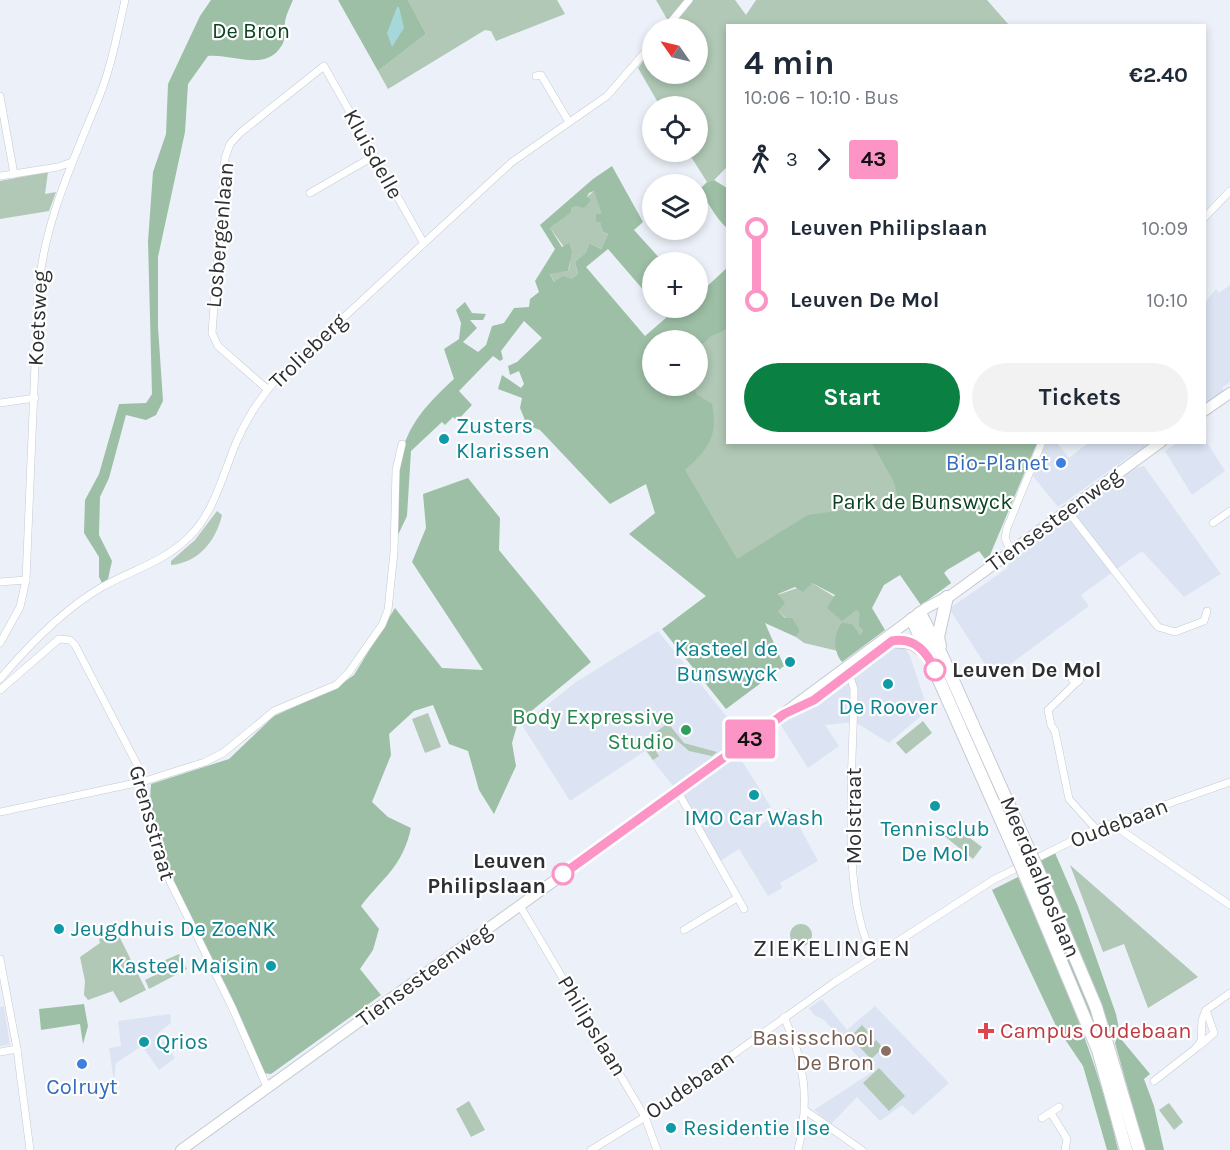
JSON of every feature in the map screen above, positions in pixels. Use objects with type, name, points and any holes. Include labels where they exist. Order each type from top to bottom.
[{"type":"highway","points":[[937,659],[938,637],[947,597]]},
{"type":"highway","name":"Meerdaalboslaan","points":[[917,619],[1025,841],[1096,1007],[1139,1150]]},
{"type":"highway","points":[[892,641],[912,642],[937,659]]},
{"type":"highway","name":"Meerdaalboslaan","points":[[937,659],[1098,1050],[1126,1150]]},
{"type":"main road","points":[[1206,410],[1230,393]]},
{"type":"main road","name":"Tiensesteenweg","points":[[188,1148],[1158,444]]},
{"type":"main road","name":"Tiensesteenweg","points":[[784,714],[814,700],[892,641],[917,619]]},
{"type":"street","name":"Koetsweg","points":[[0,643],[20,607],[26,580],[38,292],[43,248],[57,198],[108,72],[125,0]]},
{"type":"street","points":[[674,18],[689,0]]},
{"type":"street","name":"Trolieberg","points":[[0,679],[41,637],[86,597],[159,560],[190,536],[205,516],[237,440],[267,389],[423,242],[512,162],[608,96],[642,56]]},
{"type":"street","name":"Kluisdelle","points":[[324,66],[423,242]]},
{"type":"street","name":"Losbergenlaan","points":[[267,389],[218,346],[212,333],[225,158],[230,144],[240,133],[324,66]]},
{"type":"street","points":[[536,76],[541,75],[569,122]]},
{"type":"street","points":[[0,96],[14,174]]},
{"type":"street","points":[[310,193],[374,156]]},
{"type":"street","points":[[0,176],[58,167],[72,162]]},
{"type":"street","points":[[1206,216],[1230,190]]},
{"type":"street","points":[[0,403],[35,398]]},
{"type":"street","points":[[0,812],[145,781],[206,762],[223,753],[274,711],[336,685],[349,672],[382,625],[388,610],[394,552],[396,470],[402,444]]},
{"type":"street","points":[[1011,552],[1005,538],[1007,528],[1041,444]]},
{"type":"street","points":[[1067,510],[1158,627],[1175,632],[1204,621],[1207,611]]},
{"type":"street","points":[[1213,523],[1230,511]]},
{"type":"street","points":[[0,582],[26,580]]},
{"type":"street","name":"Grensstraat","points":[[0,690],[59,639],[70,640],[145,781],[157,855],[232,1007],[268,1089]]},
{"type":"street","name":"Molstraat","points":[[849,674],[854,689],[852,847],[855,893],[863,937],[874,956]]},
{"type":"street","points":[[1077,681],[1048,710],[1051,725],[1055,731],[1069,799],[1096,830]]},
{"type":"street","name":"Oudebaan","points":[[591,1150],[645,1117],[784,1017],[874,956],[993,880],[1096,830],[1230,782]]},
{"type":"street","points":[[678,792],[744,909]]},
{"type":"street","points":[[1118,822],[1122,831],[1230,905]]},
{"type":"street","points":[[684,930],[737,898]]},
{"type":"street","name":"Philipslaan","points":[[520,906],[645,1117],[657,1150]]},
{"type":"street","points":[[0,959],[17,1049],[30,1150]]},
{"type":"street","points":[[1195,1049],[1201,1041],[1202,1020],[1206,1010],[1230,993]]},
{"type":"street","points":[[1154,1081],[1214,1033],[1206,1010]]},
{"type":"street","points":[[784,1017],[803,1078],[806,1111],[798,1150]]},
{"type":"street","points":[[0,1052],[17,1049]]},
{"type":"street","points":[[1042,1118],[1059,1107]]},
{"type":"street","points":[[806,1111],[862,1150]]},
{"type":"street","points":[[1051,1113],[1067,1139],[1065,1150]]},
{"type":"shaded area","points":[[1230,285],[1230,382],[1222,388],[1227,395],[1206,410],[1206,301],[1216,289],[1219,293]]},
{"type":"shaded area","points":[[1206,441],[1225,471],[1192,495],[1165,451],[1176,444],[1206,444]]},
{"type":"shaded area","points":[[1046,444],[1058,444],[1069,458],[1087,444],[1159,444],[1130,456],[1058,507],[1033,476]]},
{"type":"shaded area","points":[[1144,466],[1221,574],[1184,597],[1142,551],[1081,595],[1089,606],[993,677],[950,610],[1006,569],[1012,558],[1011,552],[1120,472]]},
{"type":"shaded area","points":[[658,631],[739,732],[742,761],[771,807],[756,818],[760,825],[789,807],[818,861],[780,883],[782,888],[768,896],[739,849],[717,863],[678,792],[645,751],[570,801],[522,725],[576,682]]},
{"type":"shaded area","points":[[893,632],[910,656],[928,710],[889,743],[855,722],[825,725],[839,746],[808,768],[777,719]]},
{"type":"shaded area","name":"Basisschool De Bron","points":[[822,999],[847,1030],[875,1006],[949,1083],[913,1115],[902,1105],[880,1121],[857,1097],[831,1124],[814,1110],[872,1072],[824,1020],[814,1015],[809,1008]]},
{"type":"shaded area","points":[[4,1006],[10,1045],[0,1046],[0,1007]]},
{"type":"shaded area","points":[[170,1014],[171,1023],[158,1033],[175,1058],[159,1070],[142,1046],[116,1063],[114,1083],[109,1048],[121,1046],[118,1021]]},
{"type":"green space","points":[[211,0],[293,0],[286,19],[283,43],[275,53],[258,60],[208,56],[188,84],[185,132],[158,257],[158,327],[163,401],[156,415],[146,420],[126,415],[109,478],[100,497],[99,535],[112,561],[108,579],[102,583],[99,577],[99,557],[84,533],[85,500],[99,474],[119,404],[146,403],[152,394],[148,241],[153,172],[166,134],[168,84],[200,16]]},
{"type":"green space","name":"De Bron","points":[[338,0],[408,0],[426,34],[378,71]]},
{"type":"green space","points":[[408,0],[557,0],[565,14],[496,41],[491,31],[485,30],[388,89],[378,71],[426,34]]},
{"type":"green space","points":[[656,0],[735,0],[746,15],[756,0],[987,0],[1008,24],[726,24],[726,168],[714,180],[708,182],[708,174],[702,174],[694,162],[708,162],[708,96],[654,96],[647,84],[708,84],[708,18],[666,18]]},
{"type":"green space","points":[[642,63],[642,75],[638,68]]},
{"type":"green space","points":[[612,166],[642,220],[634,230],[654,252],[642,252],[642,288],[608,249],[586,267],[642,332],[642,396],[699,396],[712,404],[714,425],[710,441],[685,470],[737,559],[808,515],[858,508],[866,510],[889,507],[898,498],[894,482],[873,444],[1037,444],[990,555],[985,559],[979,551],[947,570],[944,573],[951,583],[921,605],[900,575],[884,585],[872,608],[885,630],[842,662],[836,648],[837,632],[842,623],[852,624],[860,635],[863,631],[858,626],[860,613],[856,610],[842,621],[827,608],[835,595],[812,583],[803,592],[795,587],[778,594],[785,603],[778,611],[785,618],[792,618],[800,631],[796,637],[765,623],[784,666],[726,709],[662,629],[706,596],[629,534],[655,513],[646,484],[610,504],[540,430],[527,425],[520,408],[522,398],[498,389],[502,375],[521,388],[524,384],[519,371],[510,375],[508,366],[517,362],[542,338],[524,321],[501,351],[503,359],[500,361],[493,356],[459,391],[472,405],[457,421],[453,417],[445,425],[442,422],[411,451],[407,516],[398,535],[398,486],[403,449],[409,432],[419,416],[454,379],[444,349],[459,339],[461,323],[456,310],[465,302],[472,313],[486,314],[483,320],[470,320],[477,328],[463,342],[478,352],[486,345],[492,326],[504,323],[514,308],[529,307],[530,299],[539,292],[535,281],[555,249],[540,225],[593,179]],"holes":[[[594,191],[602,214],[596,214],[596,222],[600,222],[603,232],[608,234],[601,249],[589,243],[586,252],[575,262],[578,274],[571,279],[563,276],[554,282],[550,274],[568,271],[572,252],[569,243],[562,247],[550,228],[571,213],[571,208],[577,206],[584,208],[591,200],[587,197],[589,193]]]},
{"type":"green space","points":[[48,172],[45,194],[56,192],[49,211],[0,219],[0,181]]},
{"type":"green space","points":[[714,180],[726,187],[726,227],[708,203],[708,182]]},
{"type":"green space","points":[[595,190],[603,215],[597,222],[600,221],[603,232],[608,234],[601,249],[589,243],[586,252],[575,262],[578,274],[571,279],[554,282],[550,273],[568,271],[570,265],[565,248],[550,228],[571,213],[570,208],[577,206]]},
{"type":"green space","name":"Park de Bunswyck","points":[[726,269],[726,444],[939,444],[981,531],[939,566],[951,583],[921,605],[900,574],[737,570],[581,392],[642,348],[642,396],[708,396],[708,330],[667,330],[684,318],[708,318],[708,286]]},
{"type":"green space","points":[[726,269],[726,329],[708,339],[708,330],[652,330],[666,318],[708,318],[708,286]]},
{"type":"green space","points":[[468,478],[500,518],[499,550],[591,662],[518,722],[512,743],[516,766],[494,814],[479,790],[468,751],[449,744],[433,705],[414,711],[389,734],[391,755],[372,802],[388,817],[411,828],[397,863],[361,906],[379,929],[373,950],[360,969],[381,995],[271,1074],[263,1073],[232,999],[187,916],[164,865],[151,811],[151,784],[229,759],[274,716],[336,688],[354,675],[395,608],[442,668],[483,670],[412,562],[426,528],[423,494]]},
{"type":"green space","points":[[217,511],[222,515],[210,542],[190,560],[171,565],[171,561],[195,540]]},
{"type":"green space","points":[[812,583],[861,613],[858,626],[863,631],[860,635],[856,632],[836,644],[838,651],[804,643],[796,637],[800,631],[778,611],[777,595]]},
{"type":"green space","points":[[428,713],[441,747],[425,753],[412,719]]},
{"type":"green space","points":[[923,721],[932,733],[906,754],[896,743]]},
{"type":"green space","points":[[668,723],[684,743],[717,752],[712,756],[689,751],[673,737],[655,750],[659,756],[653,760],[646,750],[660,739],[656,732]]},
{"type":"green space","points":[[951,824],[982,847],[973,859],[943,835]]},
{"type":"green space","points":[[1055,853],[1078,906],[1116,1014],[1119,1030],[1114,1041],[1101,1003],[1040,861]]},
{"type":"green space","points":[[1070,865],[1198,977],[1148,1008],[1124,944],[1103,952]]},
{"type":"green space","points":[[1034,873],[1092,1012],[1134,1150],[1129,1150],[1028,876]]},
{"type":"green space","points":[[1018,877],[1087,1046],[1118,1150],[1107,1150],[1083,1066],[1056,1026],[992,890]]},
{"type":"green space","points":[[801,924],[809,927],[812,935],[809,943],[801,946],[793,943],[790,935],[793,927]]},
{"type":"green space","points":[[116,930],[146,990],[120,1003],[113,991],[88,1000],[84,995],[85,981],[80,957],[100,943],[99,939]]},
{"type":"green space","points":[[179,954],[187,969],[149,989],[145,980],[167,969],[163,961]]},
{"type":"green space","points":[[84,1004],[88,1026],[83,1044],[80,1024],[41,1030],[39,1009]]},
{"type":"green space","points":[[862,1025],[870,1034],[867,1038],[872,1044],[876,1040],[883,1048],[871,1059],[850,1037]]},
{"type":"green space","points":[[1119,1030],[1121,1039],[1150,1074],[1144,1079],[1154,1106],[1164,1150],[1145,1150],[1115,1043]]},
{"type":"green space","points":[[879,1068],[905,1096],[889,1111],[863,1083]]},
{"type":"green space","points":[[469,1101],[485,1130],[471,1137],[456,1109]]},
{"type":"green space","points":[[1169,1103],[1183,1122],[1174,1130],[1159,1110]]},
{"type":"water","points":[[397,7],[399,7],[404,28],[392,47],[387,33]]},
{"type":"bus line","name":"43","points":[[563,874],[784,714],[814,700],[892,641],[905,640],[921,647],[935,670]]},
{"type":"place","name":"Zusters Klarissen","points":[[444,439]]},
{"type":"place","name":"Bio-Planet","points":[[1061,463]]},
{"type":"place","name":"Kasteel de Bunswyck","points":[[790,662]]},
{"type":"place","name":"Leuven De Mol","points":[[935,670]]},
{"type":"place","name":"De Roover","points":[[888,684]]},
{"type":"place","name":"Body Expressive Studio","points":[[686,730]]},
{"type":"place","name":"IMO Car Wash","points":[[754,795]]},
{"type":"place","name":"Tennisclub De Mol","points":[[935,806]]},
{"type":"place","name":"Leuven Philipslaan","points":[[563,874]]},
{"type":"place","name":"Jeugdhuis De ZoeNK","points":[[59,929]]},
{"type":"place","name":"Kasteel Maisin","points":[[271,966]]},
{"type":"place","name":"Campus Oudebaan","points":[[986,1031]]},
{"type":"place","name":"Qrios","points":[[144,1042]]},
{"type":"place","name":"Basisschool De Bron","points":[[886,1051]]},
{"type":"place","name":"Colruyt","points":[[82,1064]]},
{"type":"place","name":"Residentie Ilse","points":[[671,1128]]},
{"type":"district","name":"ZIEKELINGEN","points":[[832,948]]}]
